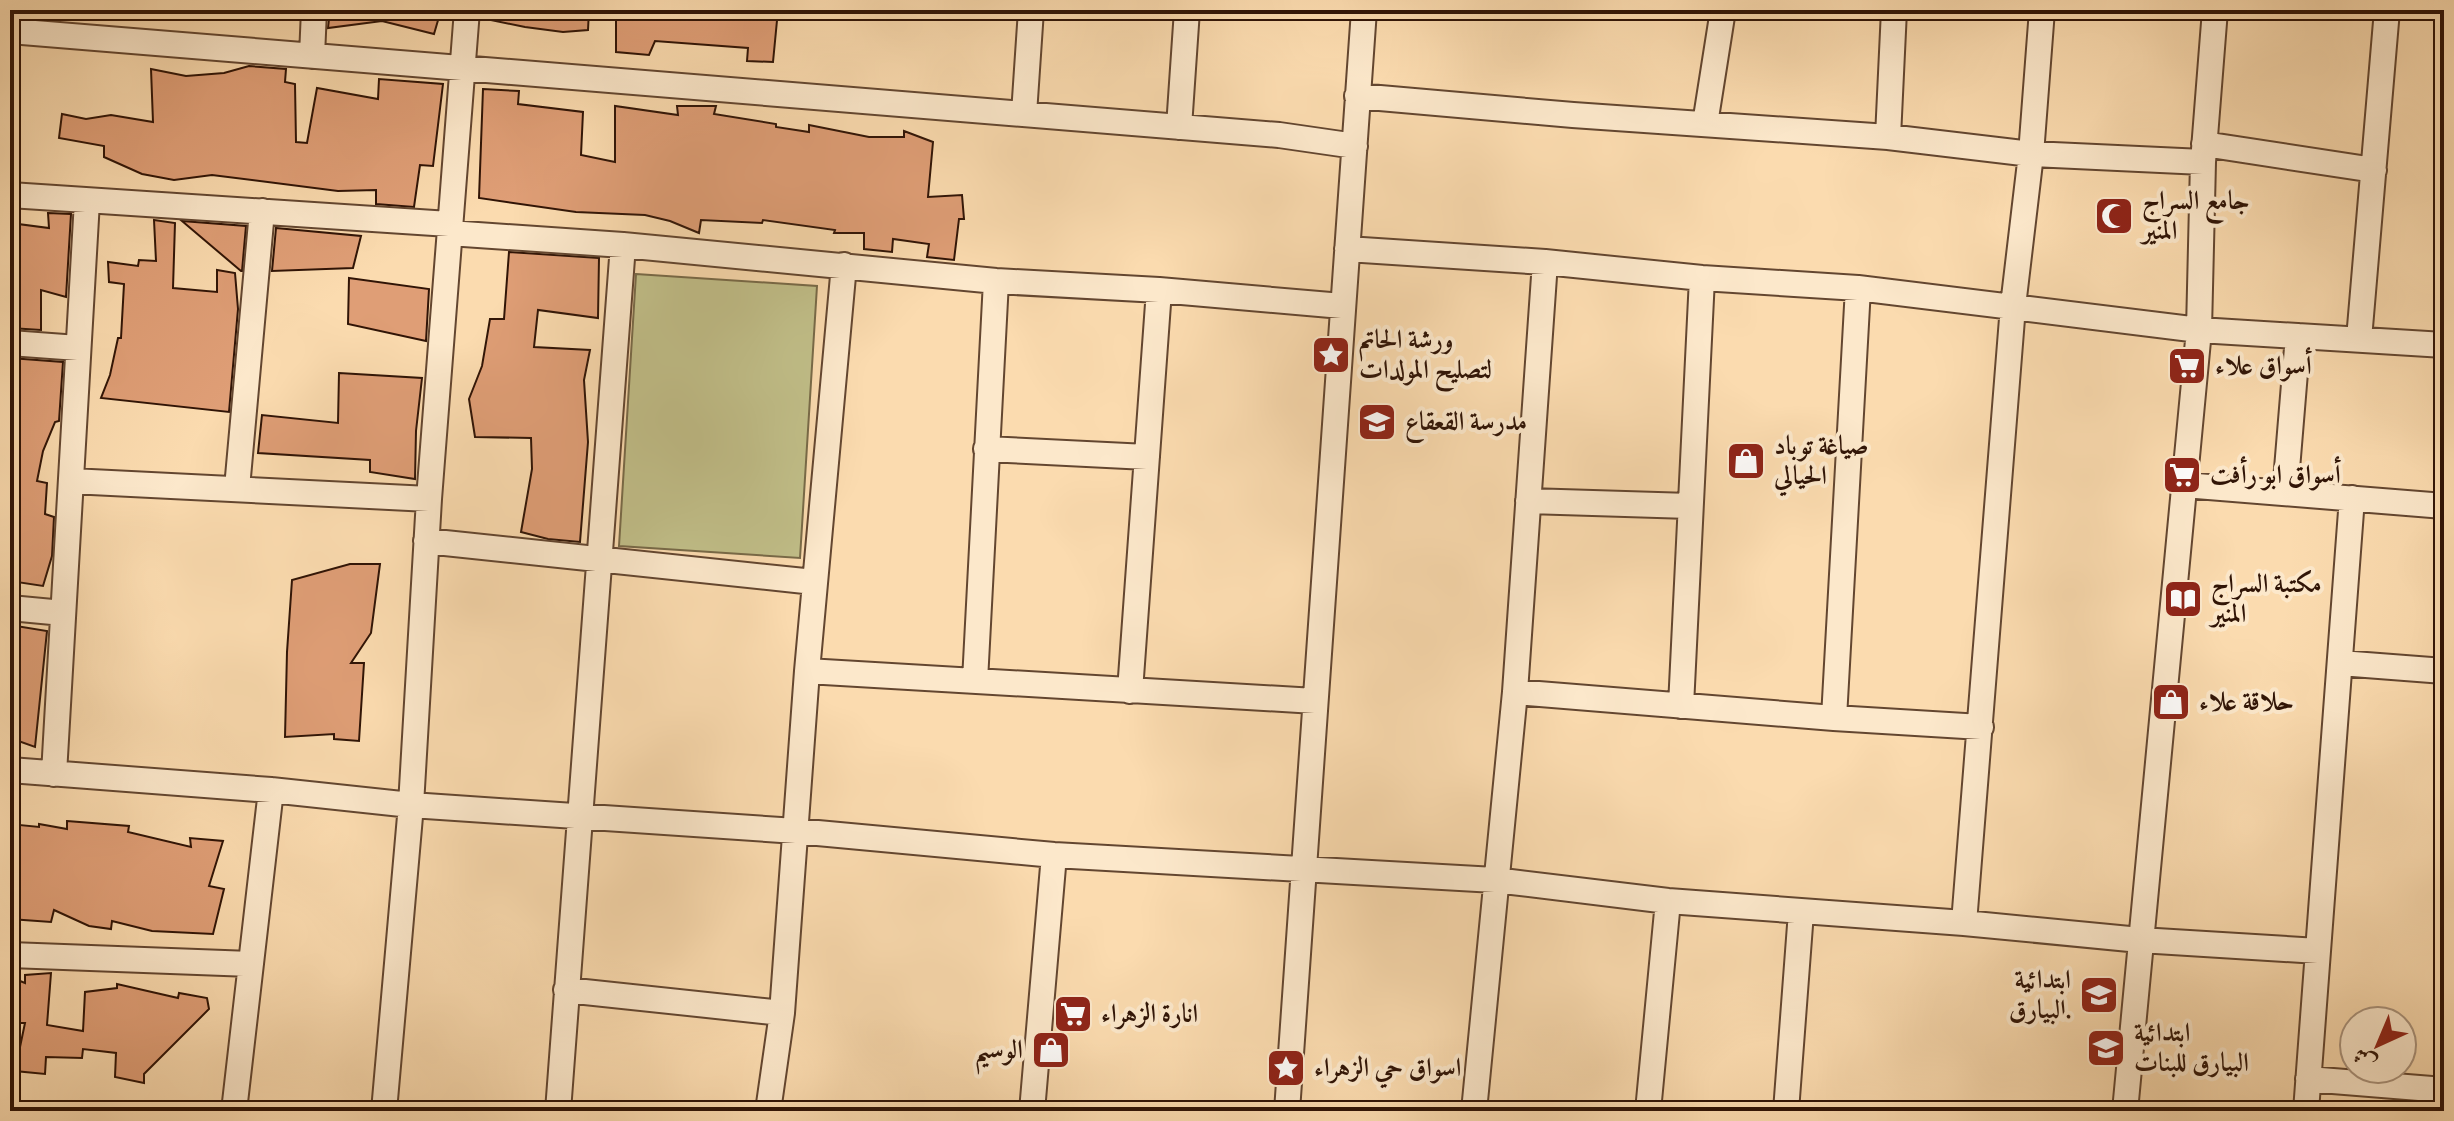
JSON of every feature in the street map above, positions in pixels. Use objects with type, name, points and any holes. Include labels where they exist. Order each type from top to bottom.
[{"type":"street","points":[[312,56],[314,10]]},
{"type":"street","points":[[384,1111],[411,805],[426,541],[467,10]]},
{"type":"street","points":[[1024,114],[1031,10]]},
{"type":"street","points":[[1179,127],[1187,10]]},
{"type":"street","points":[[1287,1111],[1364,10]]},
{"type":"street","points":[[1705,124],[1723,10]]},
{"type":"street","points":[[1888,137],[1894,10]]},
{"type":"street","points":[[1964,923],[2013,306],[2031,154],[2042,10]]},
{"type":"street","points":[[2125,1111],[2199,330],[2204,153],[2215,10]]},
{"type":"street","points":[[2359,339],[2387,10]]},
{"type":"street","points":[[10,31],[1279,135],[1355,146]]},
{"type":"street","points":[[1357,96],[1888,137],[2031,154],[2204,153],[2374,170]]},
{"type":"street","points":[[10,195],[262,211],[996,281],[1159,290],[1342,306]]},
{"type":"street","points":[[54,774],[87,201]]},
{"type":"street","points":[[237,488],[262,211]]},
{"type":"street","points":[[558,1111],[623,245]]},
{"type":"street","points":[[1347,249],[1858,288],[2199,330],[2444,345]]},
{"type":"street","points":[[1474,1111],[1515,692],[1545,262]]},
{"type":"street","points":[[768,1111],[782,1013],[814,582],[844,265]]},
{"type":"street","points":[[1681,706],[1702,278]]},
{"type":"street","points":[[975,681],[996,281]]},
{"type":"street","points":[[1834,718],[1858,288]]},
{"type":"street","points":[[1130,691],[1159,290]]},
{"type":"street","points":[[2285,493],[2298,336]]},
{"type":"street","points":[[10,343],[78,348]]},
{"type":"street","points":[[986,449],[1147,457]]},
{"type":"street","points":[[71,481],[429,499]]},
{"type":"street","points":[[2184,485],[2444,506]]},
{"type":"street","points":[[2306,1111],[2352,498]]},
{"type":"street","points":[[1528,501],[1690,506]]},
{"type":"street","points":[[426,541],[814,582]]},
{"type":"street","points":[[10,608],[63,613]]},
{"type":"street","points":[[2340,663],[2444,671]]},
{"type":"street","points":[[807,671],[1315,701]]},
{"type":"street","points":[[1515,692],[1981,727]]},
{"type":"street","points":[[10,770],[271,790],[411,805],[796,831],[1054,855],[1495,880],[1668,901],[1964,923],[2140,940],[2318,951]]},
{"type":"street","points":[[234,1111],[271,790]]},
{"type":"street","points":[[1032,1111],[1054,855]]},
{"type":"street","points":[[1648,1111],[1668,901]]},
{"type":"street","points":[[1786,1111],[1801,912]]},
{"type":"street","points":[[10,955],[251,964]]},
{"type":"street","points":[[566,990],[782,1013]]},
{"type":"street","points":[[2308,1079],[2444,1090]]},
{"type":"shaded area","points":[[636,274],[817,286],[800,558],[619,546]]},
{"type":"building","points":[[330,10],[441,10],[434,34],[382,21],[328,28]]},
{"type":"building","points":[[482,10],[589,10],[588,30],[563,32],[525,27],[481,18]]},
{"type":"building","points":[[616,10],[778,10],[773,62],[747,61],[748,48],[655,41],[649,55],[616,52]]},
{"type":"building","points":[[249,66],[286,69],[285,82],[295,84],[296,142],[307,143],[317,88],[378,99],[379,79],[443,84],[433,166],[420,165],[414,207],[376,204],[376,190],[338,191],[212,175],[174,180],[142,174],[104,157],[104,146],[59,138],[62,114],[86,119],[111,115],[153,122],[151,69],[186,76],[224,73]]},
{"type":"building","points":[[483,89],[519,91],[518,104],[583,112],[581,155],[615,162],[615,106],[678,115],[677,106],[716,106],[714,114],[809,132],[809,125],[869,137],[904,137],[904,131],[933,142],[928,197],[962,195],[964,219],[959,219],[954,260],[927,257],[929,244],[893,239],[892,252],[864,249],[864,233],[834,233],[835,230],[763,220],[762,223],[701,220],[699,233],[645,215],[576,212],[479,198]]},
{"type":"building","points":[[48,213],[71,214],[66,297],[41,290],[41,330],[10,328],[10,223],[49,228]]},
{"type":"building","points":[[154,220],[175,223],[173,288],[217,292],[217,270],[235,273],[238,309],[229,412],[101,398],[118,338],[121,338],[124,284],[109,282],[108,262],[138,266],[139,260],[156,261]]},
{"type":"building","points":[[182,221],[246,226],[242,271],[241,271]]},
{"type":"building","points":[[276,228],[361,236],[353,268],[272,271]]},
{"type":"building","points":[[509,252],[599,258],[598,318],[538,310],[534,347],[590,350],[584,380],[588,442],[580,542],[521,532],[532,469],[531,438],[475,437],[469,399],[482,366],[490,319],[504,319]]},
{"type":"building","points":[[349,278],[429,289],[426,341],[348,324]]},
{"type":"building","points":[[10,358],[63,362],[59,421],[55,422],[43,451],[37,481],[47,483],[45,514],[54,517],[52,556],[43,586],[10,581]]},
{"type":"building","points":[[339,373],[422,378],[415,479],[370,472],[370,460],[258,453],[262,415],[338,423]]},
{"type":"building","points":[[350,564],[380,564],[371,633],[351,663],[364,663],[359,741],[334,739],[334,734],[285,737],[292,580]]},
{"type":"building","points":[[10,625],[47,631],[35,747],[10,738]]},
{"type":"building","points":[[67,821],[129,826],[128,832],[191,847],[190,838],[223,841],[209,886],[224,889],[213,934],[152,931],[112,921],[111,929],[89,926],[54,910],[51,922],[10,919],[10,824],[39,827],[39,824],[67,829]]},
{"type":"building","points":[[51,973],[47,1025],[83,1031],[85,992],[117,988],[117,984],[178,998],[179,993],[207,998],[209,1009],[144,1074],[144,1083],[115,1077],[116,1053],[83,1049],[82,1058],[46,1057],[45,1074],[15,1071],[25,1023],[10,1023],[10,977],[25,983],[25,975]]},
{"type":"place","name":"جامع السراج المنير","points":[[2114,216]]},
{"type":"place","name":"ورشة الحاتم لتصليح المولدات","points":[[1331,355]]},
{"type":"place","name":"أسواق علاء","points":[[2187,366]]},
{"type":"place","name":"مدرسة القعقاع","points":[[1377,422]]},
{"type":"place","name":"صياغة توباد الحيالي","points":[[1746,461]]},
{"type":"place","name":"أسواق ابو رأفت","points":[[2182,475]]},
{"type":"place","name":"مكتبة السراج المنير","points":[[2183,599]]},
{"type":"place","name":"حلاقة علاء","points":[[2171,702]]},
{"type":"place","name":"ابتدائية البيارق.","points":[[2099,995]]},
{"type":"place","name":"انارة الزهراء","points":[[1073,1014]]},
{"type":"place","name":"ابتدائية البيارق للبنات","points":[[2106,1048]]},
{"type":"place","name":"الوسيم","points":[[1051,1050]]},
{"type":"place","name":"اسواق حي الزهراء","points":[[1286,1068]]}]
